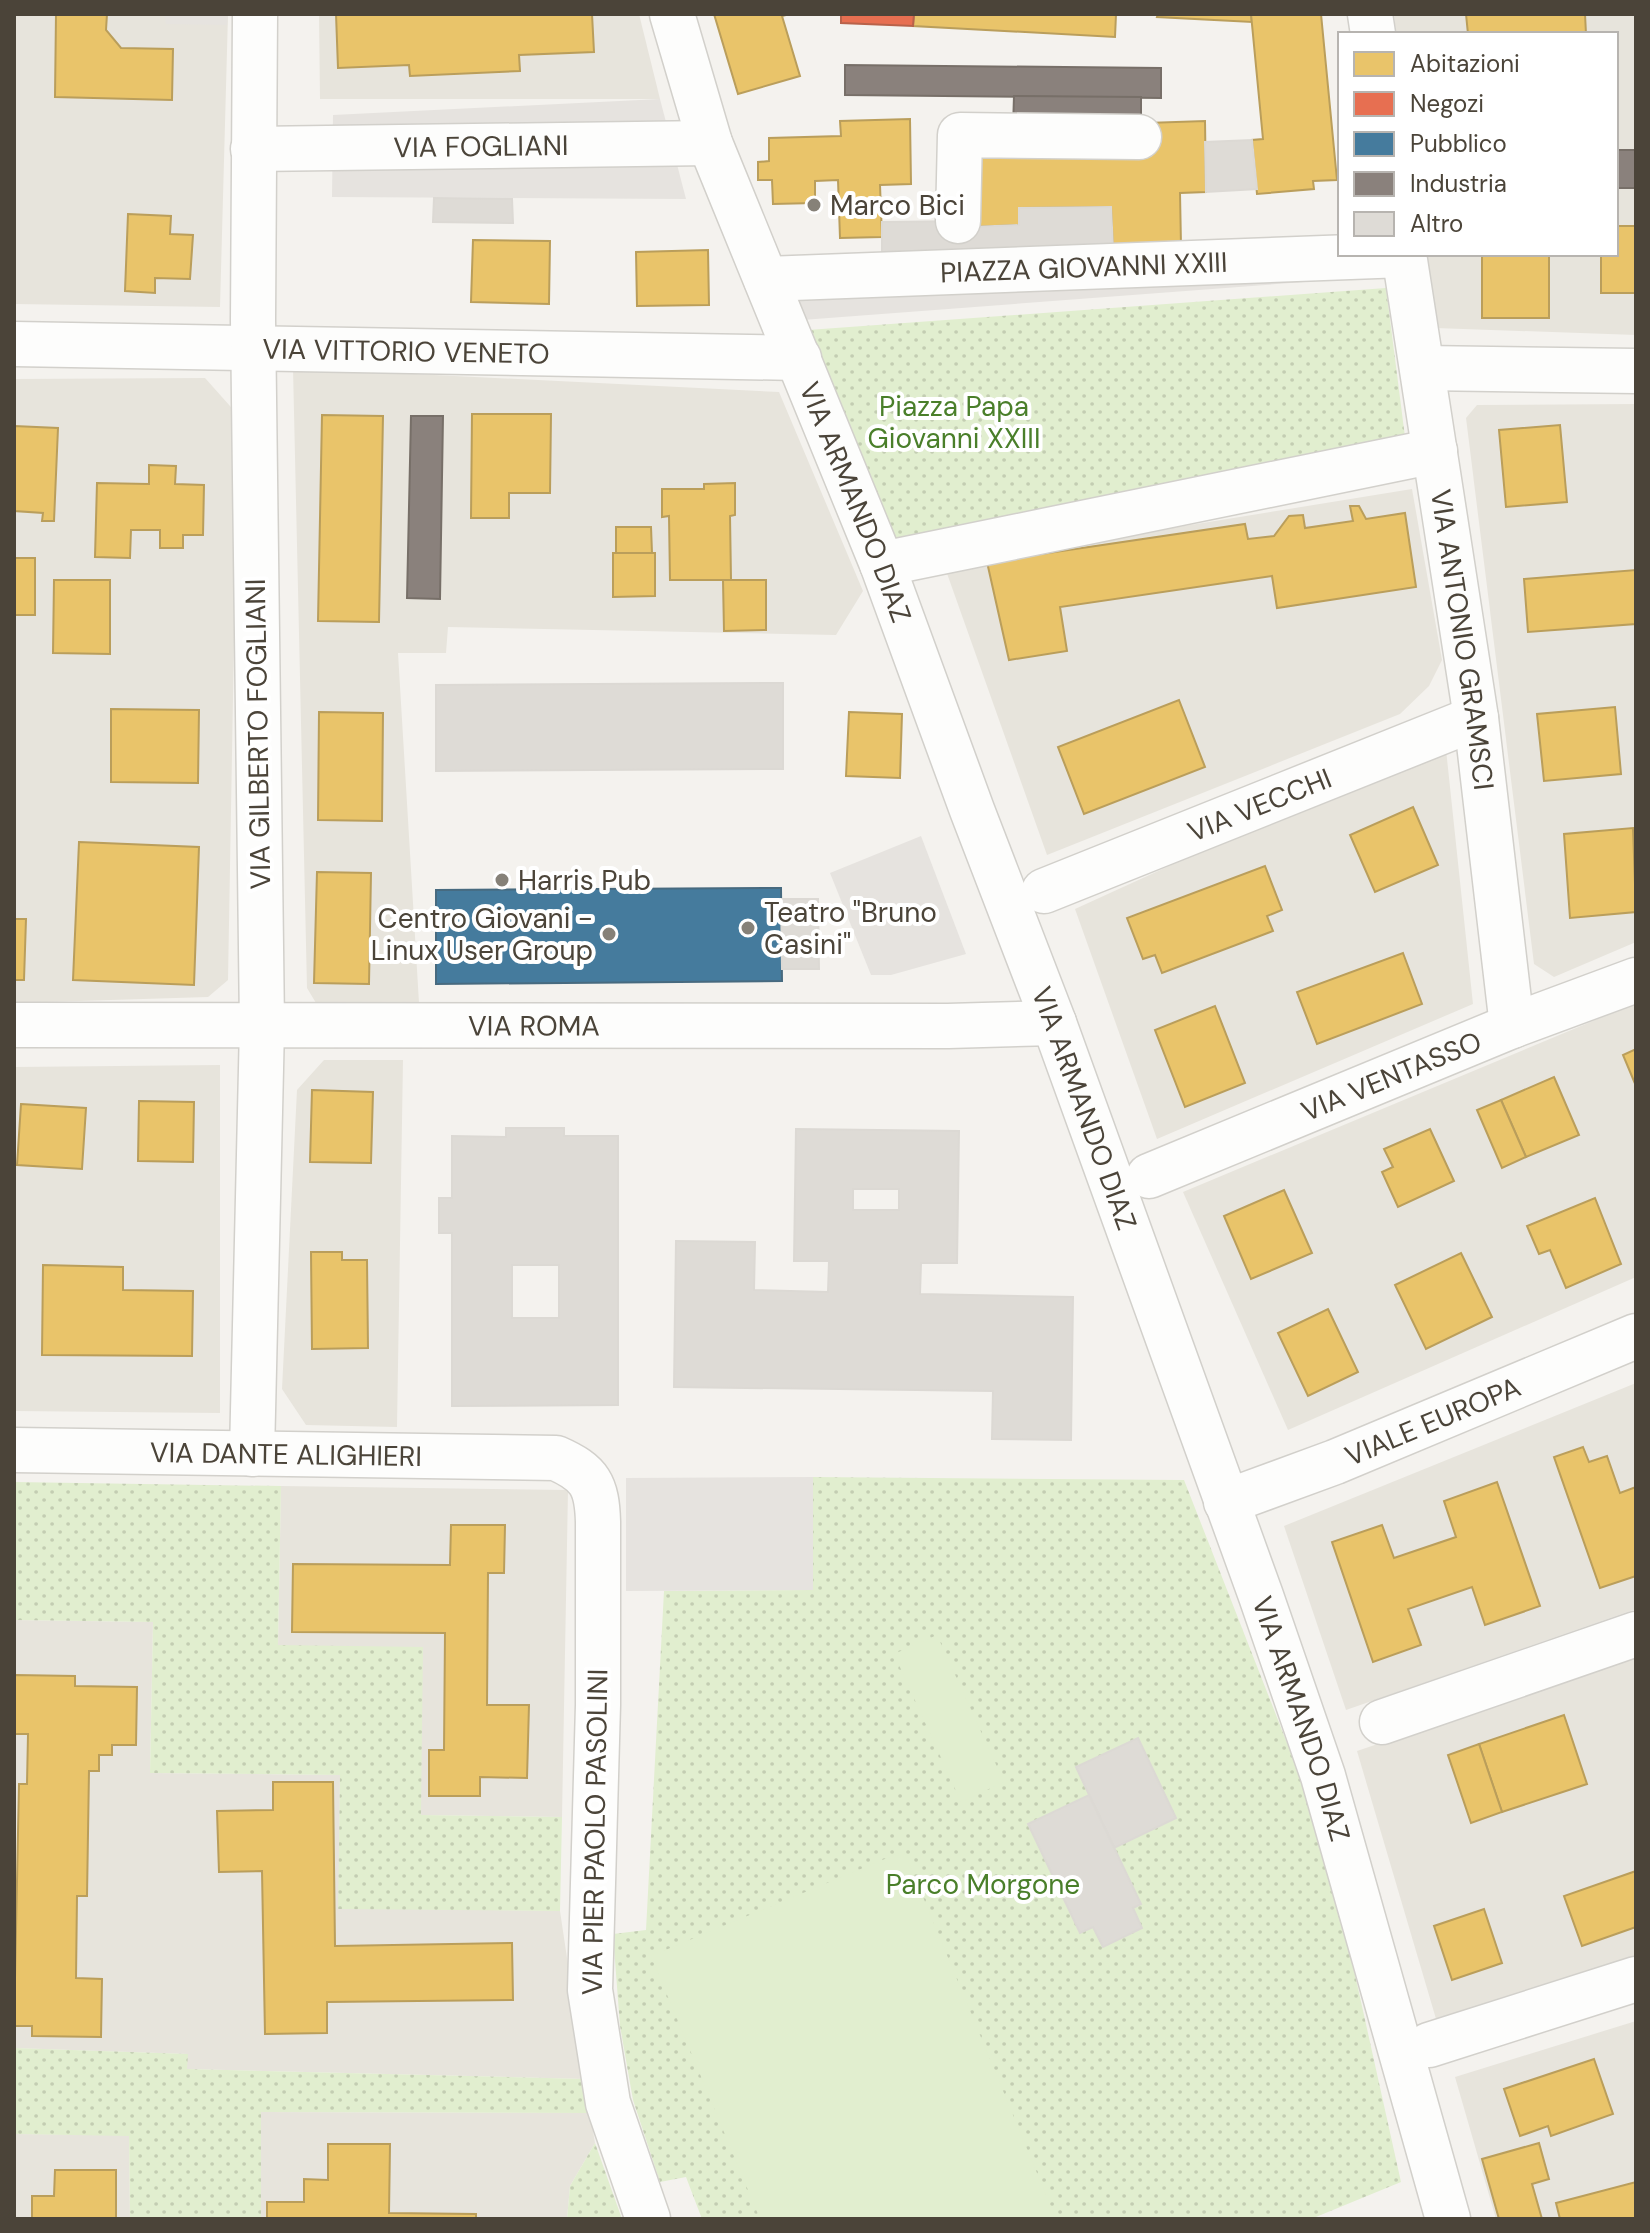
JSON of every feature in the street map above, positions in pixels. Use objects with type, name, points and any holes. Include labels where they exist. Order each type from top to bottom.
[{"type":"street","name":"VIA GILBERTO FOGLIANI","points":[[252,1454],[262,1026],[253,347],[255,14]]},
{"type":"street","name":"VIA ARMANDO DIAZ","points":[[672,14],[710,143],[882,564],[1054,1023],[1264,1605],[1323,1776],[1448,2219]]},
{"type":"street","points":[[958,248],[960,135],[1139,137]]},
{"type":"street","name":"VIA FOGLIANI","points":[[253,149],[710,143]]},
{"type":"street","name":"PIAZZA GIOVANNI XXIII","points":[[766,279],[958,248],[1338,253]]},
{"type":"street","name":"VIA ANTONIO GRAMSCI","points":[[1404,256],[1476,718],[1512,1026]]},
{"type":"street","name":"VIA VITTORIO VENETO","points":[[14,344],[799,358]]},
{"type":"street","points":[[1423,368],[1636,371]]},
{"type":"street","points":[[882,564],[1435,451]]},
{"type":"street","name":"VIA VECCHI","points":[[1044,891],[1476,718]]},
{"type":"street","name":"VIA VENTASSO","points":[[1149,1176],[1512,1026],[1636,980]]},
{"type":"street","name":"VIA ROMA","points":[[14,1025],[948,1026],[1054,1023]]},
{"type":"street","name":"VIALE EUROPA","points":[[1226,1502],[1335,1462],[1636,1336]]},
{"type":"street","name":"VIA DANTE ALIGHIERI","points":[[14,1450],[556,1458]]},
{"type":"street","name":"VIA PIER PAOLO PASOLINI","points":[[556,1458],[575,1467],[588,1478],[597,1497],[598,1705],[590,1990],[608,2103],[648,2219]]},
{"type":"street","points":[[1382,1722],[1636,1634]]},
{"type":"street","points":[[1429,2045],[1636,1979]]},
{"type":"shaded area","points":[[14,14],[228,14],[220,307],[14,304]]},
{"type":"shaded area","points":[[164,14],[228,14],[227,25],[166,24]]},
{"type":"shaded area","points":[[319,14],[639,14],[660,99],[320,99]]},
{"type":"shaded area","points":[[1394,14],[1636,14],[1636,335],[1435,328],[1425,256],[1618,256],[1618,32],[1396,32]]},
{"type":"shaded area","points":[[660,99],[686,199],[332,197],[333,115]]},
{"type":"shaded area","points":[[1344,279],[802,320],[791,296]]},
{"type":"shaded area","points":[[293,368],[779,392],[863,591],[836,635],[448,627],[446,653],[398,653],[419,1003],[316,1003],[307,988]]},
{"type":"shaded area","points":[[205,378],[238,415],[228,980],[208,997],[14,1003],[14,379]]},
{"type":"shaded area","points":[[1636,404],[1636,942],[1554,977],[1534,964],[1466,418],[1477,405]]},
{"type":"shaded area","points":[[1412,489],[1442,660],[1429,686],[1400,714],[1047,855],[944,565]]},
{"type":"shaded area","points":[[1445,740],[1473,1004],[1157,1139],[1075,909]]},
{"type":"shaded area","points":[[921,836],[966,954],[891,975],[871,975],[830,873]]},
{"type":"shaded area","points":[[1636,1003],[1636,1277],[1288,1430],[1183,1192]]},
{"type":"shaded area","points":[[324,1060],[403,1060],[397,1427],[306,1425],[282,1389],[297,1090]]},
{"type":"shaded area","points":[[220,1065],[220,1413],[14,1411],[14,1067]]},
{"type":"shaded area","points":[[1636,1383],[1636,1609],[1346,1710],[1284,1526]]},
{"type":"shaded area","points":[[813,1477],[813,1590],[626,1591],[626,1478]]},
{"type":"shaded area","points":[[281,1486],[568,1490],[562,1817],[420,1815],[278,1645]]},
{"type":"shaded area","points":[[14,1620],[153,1622],[150,1773],[340,1775],[339,1908],[560,1911],[585,2079],[187,2069],[187,2054],[14,2048]]},
{"type":"shaded area","points":[[1636,1657],[1636,1959],[1439,2029],[1357,1751]]},
{"type":"shaded area","points":[[1636,2021],[1636,2219],[1496,2219],[1455,2077]]},
{"type":"shaded area","points":[[261,2112],[590,2113],[595,2143],[570,2186],[567,2219],[261,2219]]},
{"type":"shaded area","points":[[14,2134],[129,2135],[130,2219],[14,2219]]},
{"type":"green space","name":"Piazza Papa Giovanni XXIII","points":[[1386,288],[1405,437],[890,540],[808,330]]},
{"type":"green space","name":"Parco Morgone","points":[[813,1477],[1184,1480],[1307,1794],[1336,1889],[1401,2182],[1311,2219],[702,2219],[686,2177],[660,2182],[633,2100],[620,2026],[613,1934],[646,1930],[664,1591],[813,1590]]},
{"type":"green space","points":[[14,1482],[281,1486],[278,1645],[423,1647],[421,1815],[562,1817],[560,1911],[338,1909],[340,1775],[150,1773],[153,1622],[14,1620]]},
{"type":"green space","points":[[937,1635],[1004,1782],[961,1802],[894,1654]]},
{"type":"green space","points":[[904,1851],[1056,2219],[760,2219],[651,1956]]},
{"type":"green space","points":[[14,2048],[188,2054],[187,2069],[585,2079],[590,2113],[261,2112],[261,2219],[130,2219],[129,2136],[14,2134]]},
{"type":"green space","points":[[595,2143],[622,2219],[567,2219],[570,2186]]},
{"type":"building: Abitazioni","points":[[56,14],[107,14],[106,30],[121,48],[173,49],[172,100],[55,97]]},
{"type":"building: Abitazioni","points":[[336,14],[592,14],[594,52],[519,55],[520,71],[410,76],[409,65],[338,68]]},
{"type":"building: Abitazioni","points":[[714,14],[790,14],[782,16],[800,76],[738,94]]},
{"type":"building: Abitazioni","points":[[914,14],[1116,14],[1115,37],[913,26]]},
{"type":"building: Abitazioni","points":[[1158,14],[1251,14],[1252,22],[1157,17]]},
{"type":"building: Abitazioni","points":[[1251,14],[1321,14],[1337,180],[1313,181],[1314,189],[1257,194],[1252,140],[1263,139]]},
{"type":"building: Abitazioni","points":[[1466,14],[1585,14],[1586,32],[1468,32]]},
{"type":"building: Abitazioni","points":[[910,119],[911,184],[880,185],[882,237],[840,238],[838,180],[815,181],[815,203],[773,204],[772,180],[758,180],[758,162],[769,161],[769,138],[841,136],[840,121]]},
{"type":"building: Abitazioni","points":[[1205,121],[1206,192],[1180,193],[1181,246],[1113,248],[1111,207],[1019,208],[1019,225],[972,227],[970,147],[1146,123]]},
{"type":"building: Abitazioni","points":[[128,214],[171,216],[170,234],[193,235],[190,279],[155,278],[155,293],[125,291]]},
{"type":"building: Abitazioni","points":[[1618,226],[1636,226],[1636,293],[1601,293],[1601,256],[1618,256]]},
{"type":"building: Abitazioni","points":[[473,240],[550,241],[549,304],[471,302]]},
{"type":"building: Abitazioni","points":[[708,250],[709,305],[637,306],[636,252]]},
{"type":"building: Abitazioni","points":[[1482,256],[1549,256],[1549,318],[1482,318]]},
{"type":"building: Abitazioni","points":[[472,414],[551,414],[550,493],[509,493],[509,518],[471,518]]},
{"type":"building: Abitazioni","points":[[322,415],[383,416],[379,622],[318,621]]},
{"type":"building: Abitazioni","points":[[1560,425],[1567,502],[1506,507],[1499,430]]},
{"type":"building: Abitazioni","points":[[14,426],[58,428],[54,521],[42,521],[43,513],[14,511]]},
{"type":"building: Abitazioni","points":[[149,465],[176,466],[175,484],[204,485],[203,535],[183,535],[183,548],[160,548],[160,530],[131,530],[130,558],[95,557],[97,483],[149,484]]},
{"type":"building: Abitazioni","points":[[735,483],[735,515],[730,516],[731,580],[670,580],[669,516],[662,517],[662,489],[704,489],[704,484]]},
{"type":"building: Abitazioni","points":[[1350,506],[1359,506],[1366,519],[1405,513],[1416,587],[1277,608],[1272,576],[1060,607],[1067,651],[1009,660],[987,562],[1245,524],[1248,539],[1274,536],[1289,516],[1303,515],[1305,528],[1353,521]]},
{"type":"building: Abitazioni","points":[[616,527],[651,527],[652,553],[616,553]]},
{"type":"building: Abitazioni","points":[[613,553],[655,553],[655,596],[613,597]]},
{"type":"building: Abitazioni","points":[[14,558],[35,558],[35,615],[14,615]]},
{"type":"building: Abitazioni","points":[[1636,570],[1636,624],[1528,632],[1524,579]]},
{"type":"building: Abitazioni","points":[[54,580],[110,580],[110,654],[53,653]]},
{"type":"building: Abitazioni","points":[[723,580],[766,580],[766,630],[724,631]]},
{"type":"building: Abitazioni","points":[[1179,700],[1205,767],[1084,814],[1058,747]]},
{"type":"building: Abitazioni","points":[[1615,707],[1621,774],[1544,781],[1537,714]]},
{"type":"building: Abitazioni","points":[[111,709],[199,710],[198,783],[111,782]]},
{"type":"building: Abitazioni","points":[[319,712],[383,713],[382,821],[318,820]]},
{"type":"building: Abitazioni","points":[[849,712],[902,714],[900,778],[846,776]]},
{"type":"building: Abitazioni","points":[[1413,807],[1438,865],[1375,892],[1350,835]]},
{"type":"building: Abitazioni","points":[[1633,828],[1636,912],[1570,918],[1564,834]]},
{"type":"building: Abitazioni","points":[[79,842],[199,847],[194,985],[73,980]]},
{"type":"building: Abitazioni","points":[[1265,866],[1282,910],[1267,916],[1273,931],[1162,973],[1155,955],[1143,959],[1127,918]]},
{"type":"building: Abitazioni","points":[[317,872],[371,873],[369,984],[314,983]]},
{"type":"building: Abitazioni","points":[[14,919],[26,919],[24,980],[14,980]]},
{"type":"building: Abitazioni","points":[[1403,953],[1422,1004],[1317,1044],[1297,992]]},
{"type":"building: Abitazioni","points":[[1215,1006],[1245,1083],[1185,1107],[1155,1030]]},
{"type":"building: Abitazioni","points":[[1636,1049],[1636,1086],[1623,1055]]},
{"type":"building: Abitazioni","points":[[1554,1077],[1579,1135],[1526,1157],[1501,1100]]},
{"type":"building: Abitazioni","points":[[312,1090],[373,1092],[371,1163],[310,1162]]},
{"type":"building: Abitazioni","points":[[1501,1100],[1526,1157],[1502,1168],[1477,1110]]},
{"type":"building: Abitazioni","points":[[139,1101],[194,1102],[193,1162],[138,1161]]},
{"type":"building: Abitazioni","points":[[21,1104],[86,1108],[82,1169],[17,1165]]},
{"type":"building: Abitazioni","points":[[1430,1129],[1454,1181],[1398,1207],[1382,1172],[1393,1167],[1384,1149]]},
{"type":"building: Abitazioni","points":[[1284,1190],[1312,1253],[1251,1279],[1224,1216]]},
{"type":"building: Abitazioni","points":[[1595,1198],[1621,1264],[1566,1288],[1550,1250],[1539,1254],[1527,1226]]},
{"type":"building: Abitazioni","points":[[311,1252],[342,1252],[342,1260],[367,1260],[368,1348],[312,1349]]},
{"type":"building: Abitazioni","points":[[1461,1253],[1492,1317],[1426,1349],[1395,1285]]},
{"type":"building: Abitazioni","points":[[43,1265],[123,1267],[123,1290],[193,1291],[192,1356],[42,1355]]},
{"type":"building: Abitazioni","points":[[1328,1309],[1358,1372],[1308,1396],[1278,1333]]},
{"type":"building: Abitazioni","points":[[1583,1447],[1589,1462],[1607,1456],[1620,1493],[1636,1487],[1636,1576],[1600,1588],[1554,1457]]},
{"type":"building: Abitazioni","points":[[1497,1482],[1540,1606],[1485,1625],[1472,1587],[1408,1609],[1421,1645],[1373,1662],[1332,1542],[1382,1525],[1394,1558],[1456,1537],[1444,1501]]},
{"type":"building: Abitazioni","points":[[451,1525],[505,1525],[504,1573],[488,1573],[487,1705],[529,1705],[527,1778],[480,1777],[480,1796],[429,1796],[429,1750],[444,1750],[445,1633],[292,1632],[293,1564],[450,1565]]},
{"type":"building: Abitazioni","points":[[15,1675],[75,1676],[75,1686],[137,1687],[136,1745],[112,1745],[112,1755],[99,1755],[99,1771],[89,1771],[87,1896],[77,1896],[76,1978],[102,1979],[101,2037],[32,2036],[32,2026],[14,2026],[19,1784],[27,1784],[28,1734],[15,1734]]},
{"type":"building: Abitazioni","points":[[1564,1715],[1587,1784],[1502,1812],[1479,1744]]},
{"type":"building: Abitazioni","points":[[1479,1744],[1502,1812],[1471,1823],[1448,1755]]},
{"type":"building: Abitazioni","points":[[273,1782],[333,1782],[335,1946],[512,1943],[513,2000],[327,2002],[327,2033],[265,2034],[262,1871],[219,1872],[217,1811],[273,1810]]},
{"type":"building: Abitazioni","points":[[1636,1871],[1636,1927],[1582,1946],[1564,1896]]},
{"type":"building: Abitazioni","points":[[1484,1909],[1502,1963],[1452,1980],[1434,1926]]},
{"type":"building: Abitazioni","points":[[1594,2059],[1613,2114],[1551,2136],[1548,2126],[1520,2136],[1504,2089]]},
{"type":"building: Abitazioni","points":[[1539,2143],[1549,2179],[1532,2184],[1542,2219],[1499,2219],[1482,2159]]},
{"type":"building: Abitazioni","points":[[328,2144],[390,2144],[389,2213],[476,2214],[476,2219],[267,2219],[267,2202],[304,2202],[304,2179],[328,2180]]},
{"type":"building: Abitazioni","points":[[55,2170],[116,2170],[116,2219],[14,2219],[32,2218],[32,2196],[54,2196]]},
{"type":"building: Abitazioni","points":[[1636,2182],[1636,2219],[1560,2219],[1556,2203]]},
{"type":"building: Negozi","points":[[841,14],[914,14],[913,26],[841,23]]},
{"type":"building: Pubblico","name":"Centro Giovani - Linux User Group","points":[[781,888],[782,981],[436,984],[436,890]]},
{"type":"building: Industria","points":[[845,65],[1161,68],[1161,98],[845,95]]},
{"type":"building: Industria","points":[[1014,96],[1141,97],[1141,128],[1013,128]]},
{"type":"building: Industria","points":[[1618,150],[1636,150],[1636,188],[1618,188]]},
{"type":"building: Industria","points":[[411,416],[443,416],[440,599],[407,598]]},
{"type":"building: Altro","points":[[1252,140],[1257,189],[1206,192],[1205,142]]},
{"type":"building: Altro","points":[[434,198],[512,199],[513,223],[433,222]]},
{"type":"building: Altro","points":[[1111,207],[1113,248],[882,252],[882,222],[971,221],[972,227],[1019,225],[1019,208]]},
{"type":"building: Altro","points":[[783,683],[783,769],[436,771],[436,685]]},
{"type":"building: Altro","points":[[781,899],[818,899],[819,969],[782,969]]},
{"type":"building: Altro","points":[[506,1128],[564,1128],[564,1136],[618,1136],[618,1405],[452,1406],[452,1233],[439,1233],[439,1198],[452,1198],[452,1136],[506,1137]],"holes":[[[512,1265],[559,1265],[559,1318],[512,1318]]]},
{"type":"building: Altro","points":[[796,1129],[959,1131],[957,1263],[921,1263],[920,1294],[1073,1297],[1071,1440],[992,1439],[993,1391],[674,1387],[676,1241],[755,1242],[754,1290],[828,1292],[829,1261],[794,1261]],"holes":[[[853,1189],[899,1189],[899,1210],[853,1210]]]},
{"type":"building: Altro","points":[[1138,1738],[1176,1818],[1114,1848],[1076,1767]]},
{"type":"building: Altro","points":[[1089,1795],[1141,1904],[1133,1908],[1142,1928],[1103,1947],[1093,1927],[1080,1933],[1028,1824]]},
{"type":"place","name":"Marco Bici","points":[[814,205]]},
{"type":"place","name":"Harris Pub","points":[[502,880]]},
{"type":"place","name":"Teatro \"Bruno Casini\"","points":[[748,928]]},
{"type":"place","name":"Centro Giovani - Linux User Group","points":[[609,934]]}]
